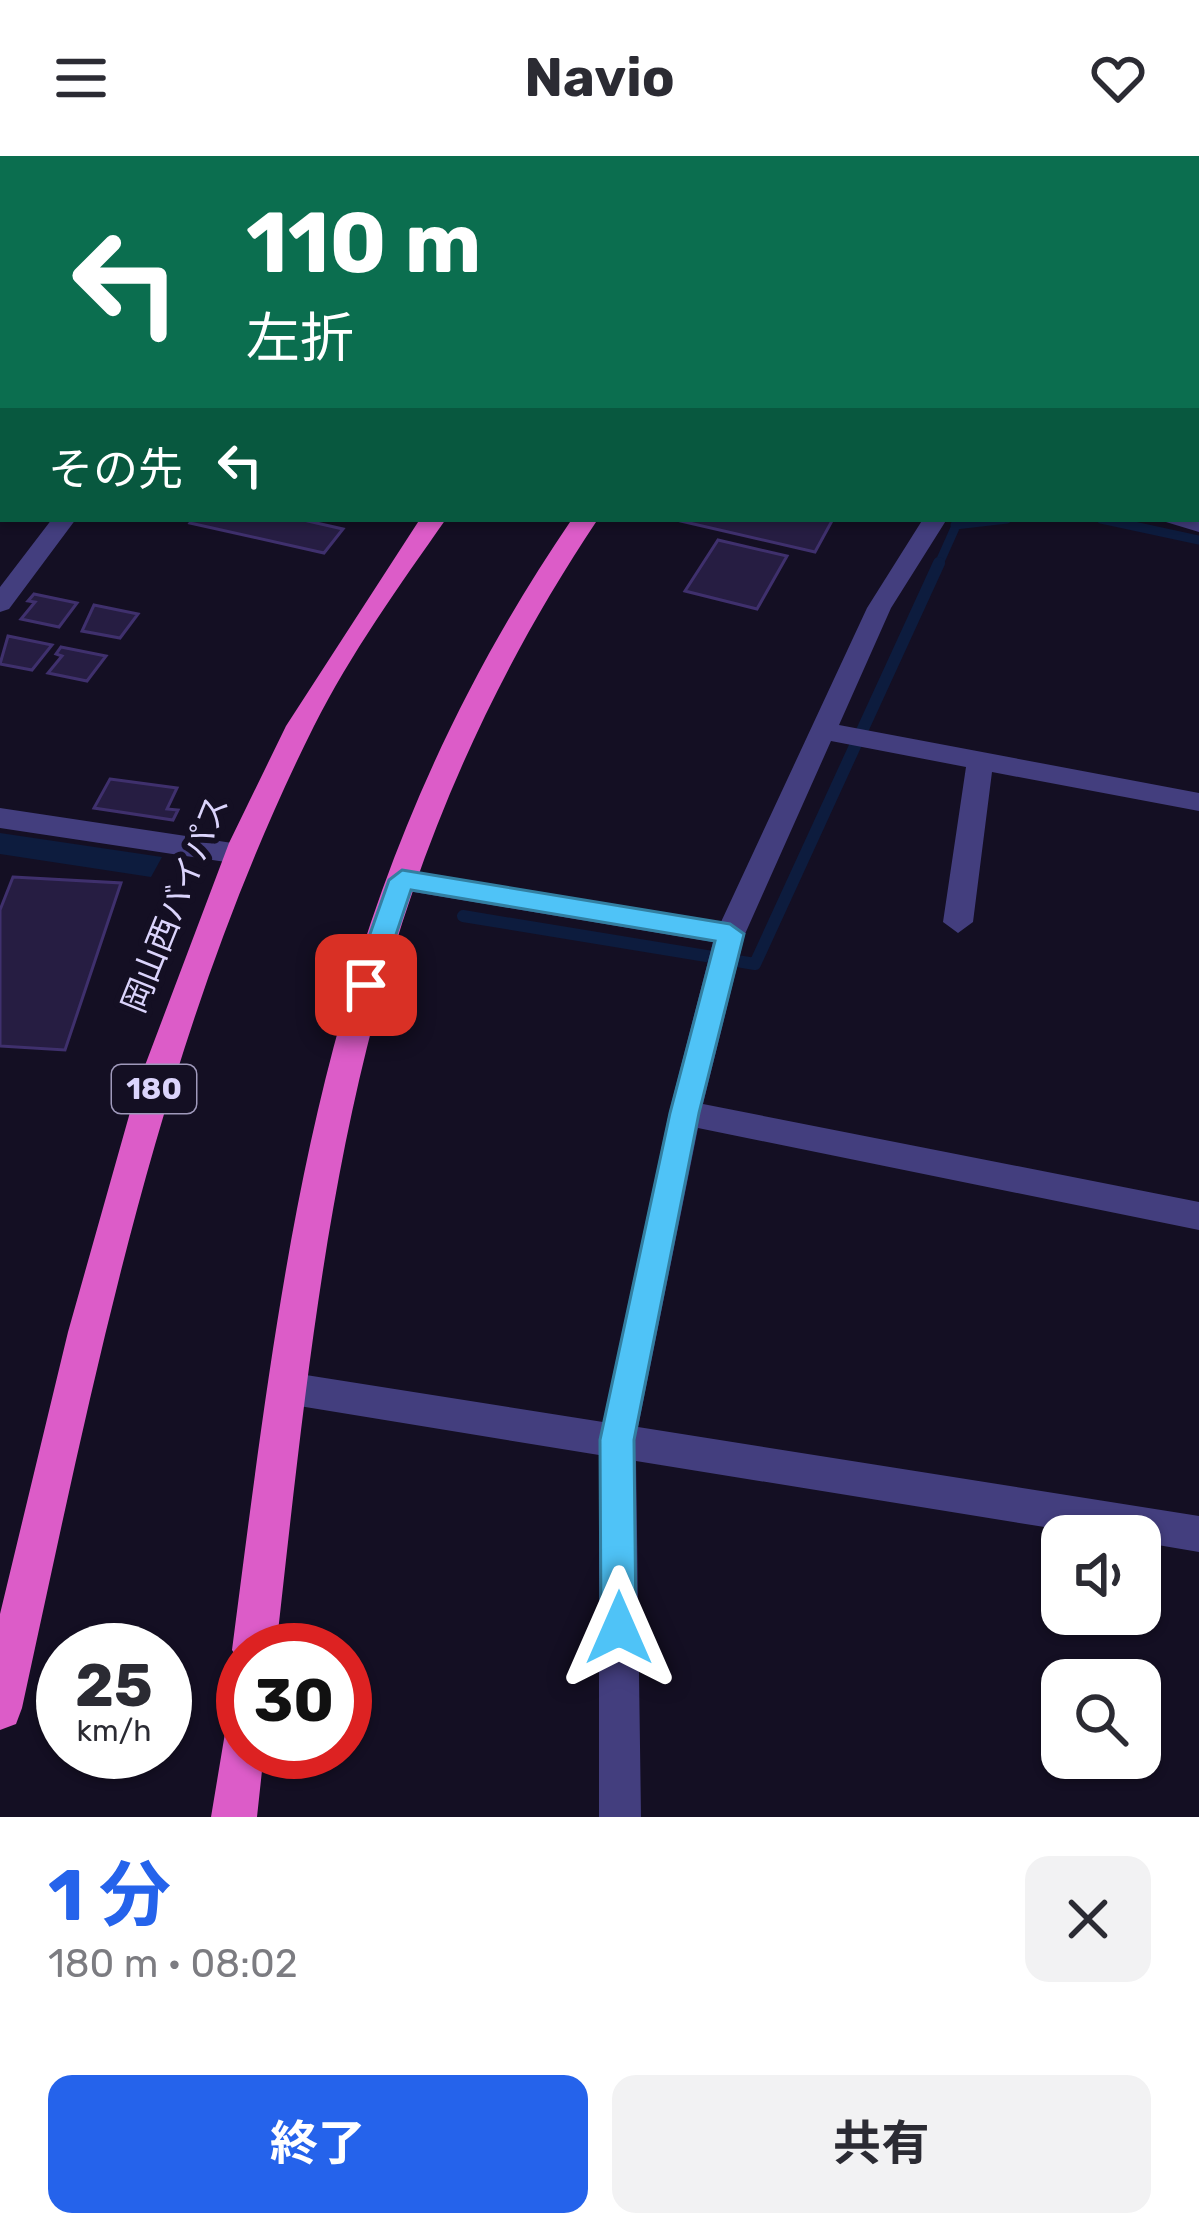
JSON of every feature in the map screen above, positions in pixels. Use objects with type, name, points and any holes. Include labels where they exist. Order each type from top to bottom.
[{"type":"highway","name":"岡山西バイパス","points":[[0,1708],[126,1177],[184,991],[239,854],[302,723],[432,522]]},
{"type":"highway","points":[[257,1623],[316,1197],[353,1020],[452,752],[512,632],[583,522]]},
{"type":"highway","points":[[233,1817],[238,1779]]},
{"type":"street","points":[[0,604],[62,522]]},
{"type":"street","points":[[620,1817],[617,1440],[685,1113],[726,950],[832,734],[880,608],[932,522]]},
{"type":"street","points":[[832,734],[1199,802]]},
{"type":"street","points":[[958,922],[980,761]]},
{"type":"street","points":[[0,818],[239,854]]},
{"type":"street","points":[[402,880],[726,950]]},
{"type":"street","points":[[685,1113],[1199,1216]]},
{"type":"street","points":[[287,1388],[1199,1534]]},
{"type":"water","points":[[0,833],[162,857],[151,877],[0,854]]},
{"type":"building","points":[[312,522],[343,529],[324,553],[190,523]]},
{"type":"building","points":[[685,522],[831,522],[815,552]]},
{"type":"building","points":[[718,540],[787,556],[757,609],[685,591]]},
{"type":"building","points":[[34,594],[77,603],[59,627],[21,619],[35,602],[28,601]]},
{"type":"building","points":[[94,605],[138,614],[120,638],[82,631]]},
{"type":"building","points":[[8,636],[52,645],[32,670],[0,664]]},
{"type":"building","points":[[61,647],[106,656],[87,681],[48,673],[62,656],[56,654]]},
{"type":"building","points":[[110,779],[177,788],[167,809],[178,810],[173,820],[94,808]]},
{"type":"building","points":[[13,877],[121,883],[65,1050],[0,1046],[0,910]]},
{"type":"waterway","points":[[956,525],[981,522]]},
{"type":"waterway","points":[[1115,522],[1199,540]]},
{"type":"waterway","points":[[938,566],[956,525]]},
{"type":"waterway","points":[[463,916],[755,964],[939,563]]},
{"type":"route","points":[[366,985],[402,880],[730,934],[685,1113],[617,1440],[619,1628]]}]
